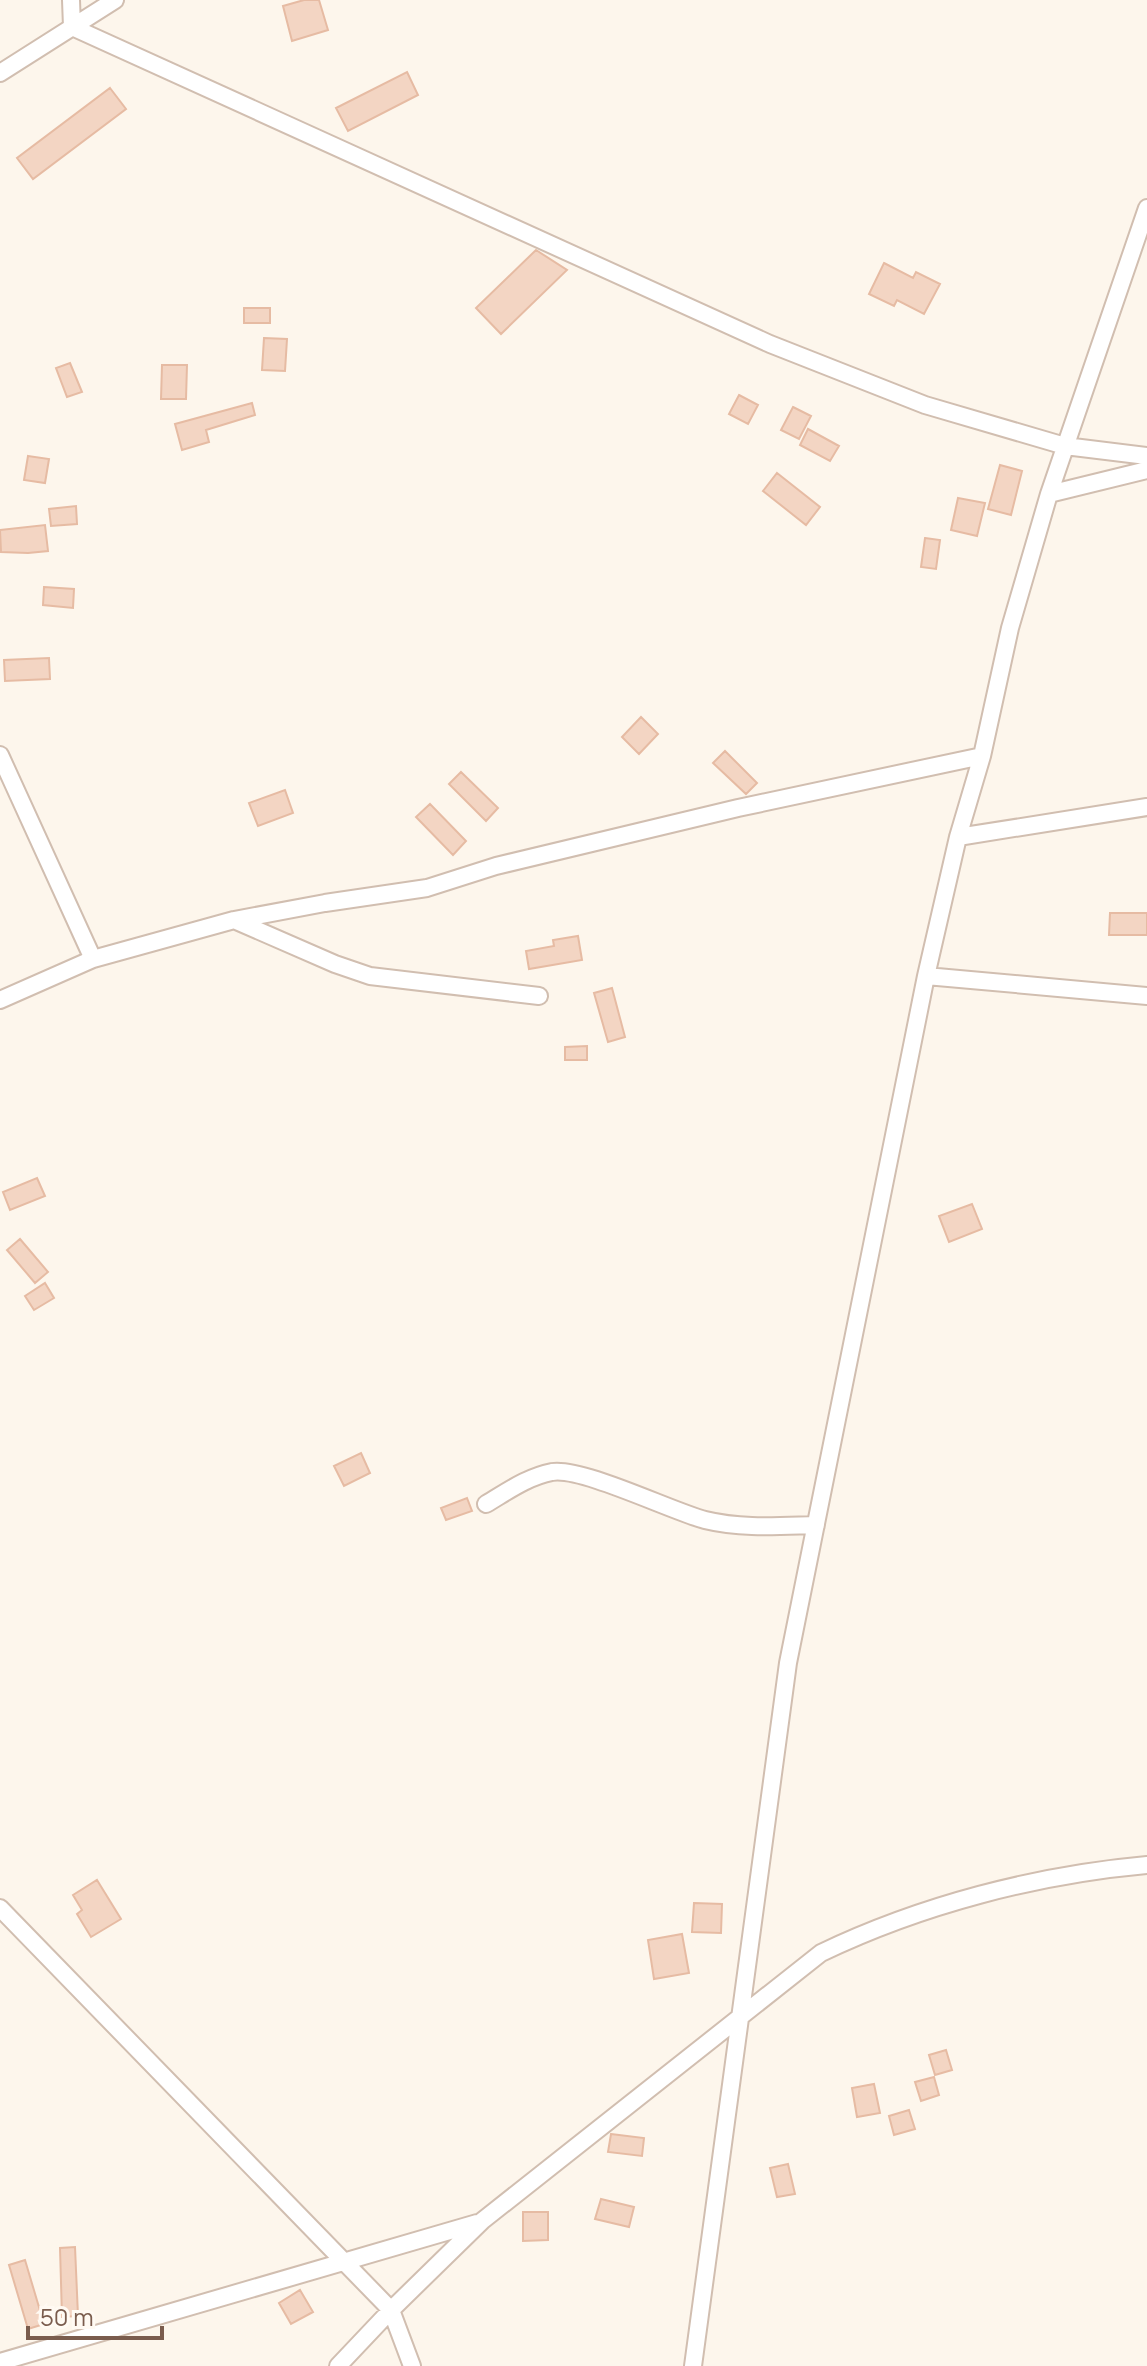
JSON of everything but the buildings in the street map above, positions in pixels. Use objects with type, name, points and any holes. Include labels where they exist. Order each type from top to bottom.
[{"type":"street","points":[[71,0],[72,27]]},
{"type":"street","points":[[0,73],[115,0]]},
{"type":"street","points":[[72,27],[770,344],[925,405],[1065,446],[1147,456]]},
{"type":"street","points":[[693,2366],[788,1663],[926,976],[958,837],[982,756],[1010,628],[1049,494],[1147,208]]},
{"type":"street","points":[[1049,494],[1147,470]]},
{"type":"street","points":[[0,755],[93,959]]},
{"type":"street","points":[[0,1000],[93,959],[234,920],[427,888],[496,866],[707,815],[982,756]]},
{"type":"street","points":[[958,837],[1147,807]]},
{"type":"street","points":[[234,920],[370,976],[539,996]]},
{"type":"street","points":[[926,976],[1147,996]]},
{"type":"street","points":[[486,1504],[522,1481],[556,1471],[583,1476],[703,1519],[739,1527],[816,1525]]},
{"type":"street","points":[[338,2366],[482,2221],[821,1953],[871,1929],[997,1891],[1114,1868],[1147,1865]]},
{"type":"street","points":[[0,1908],[347,2261],[391,2310],[412,2366]]},
{"type":"street","points":[[0,2362],[482,2221]]}]
